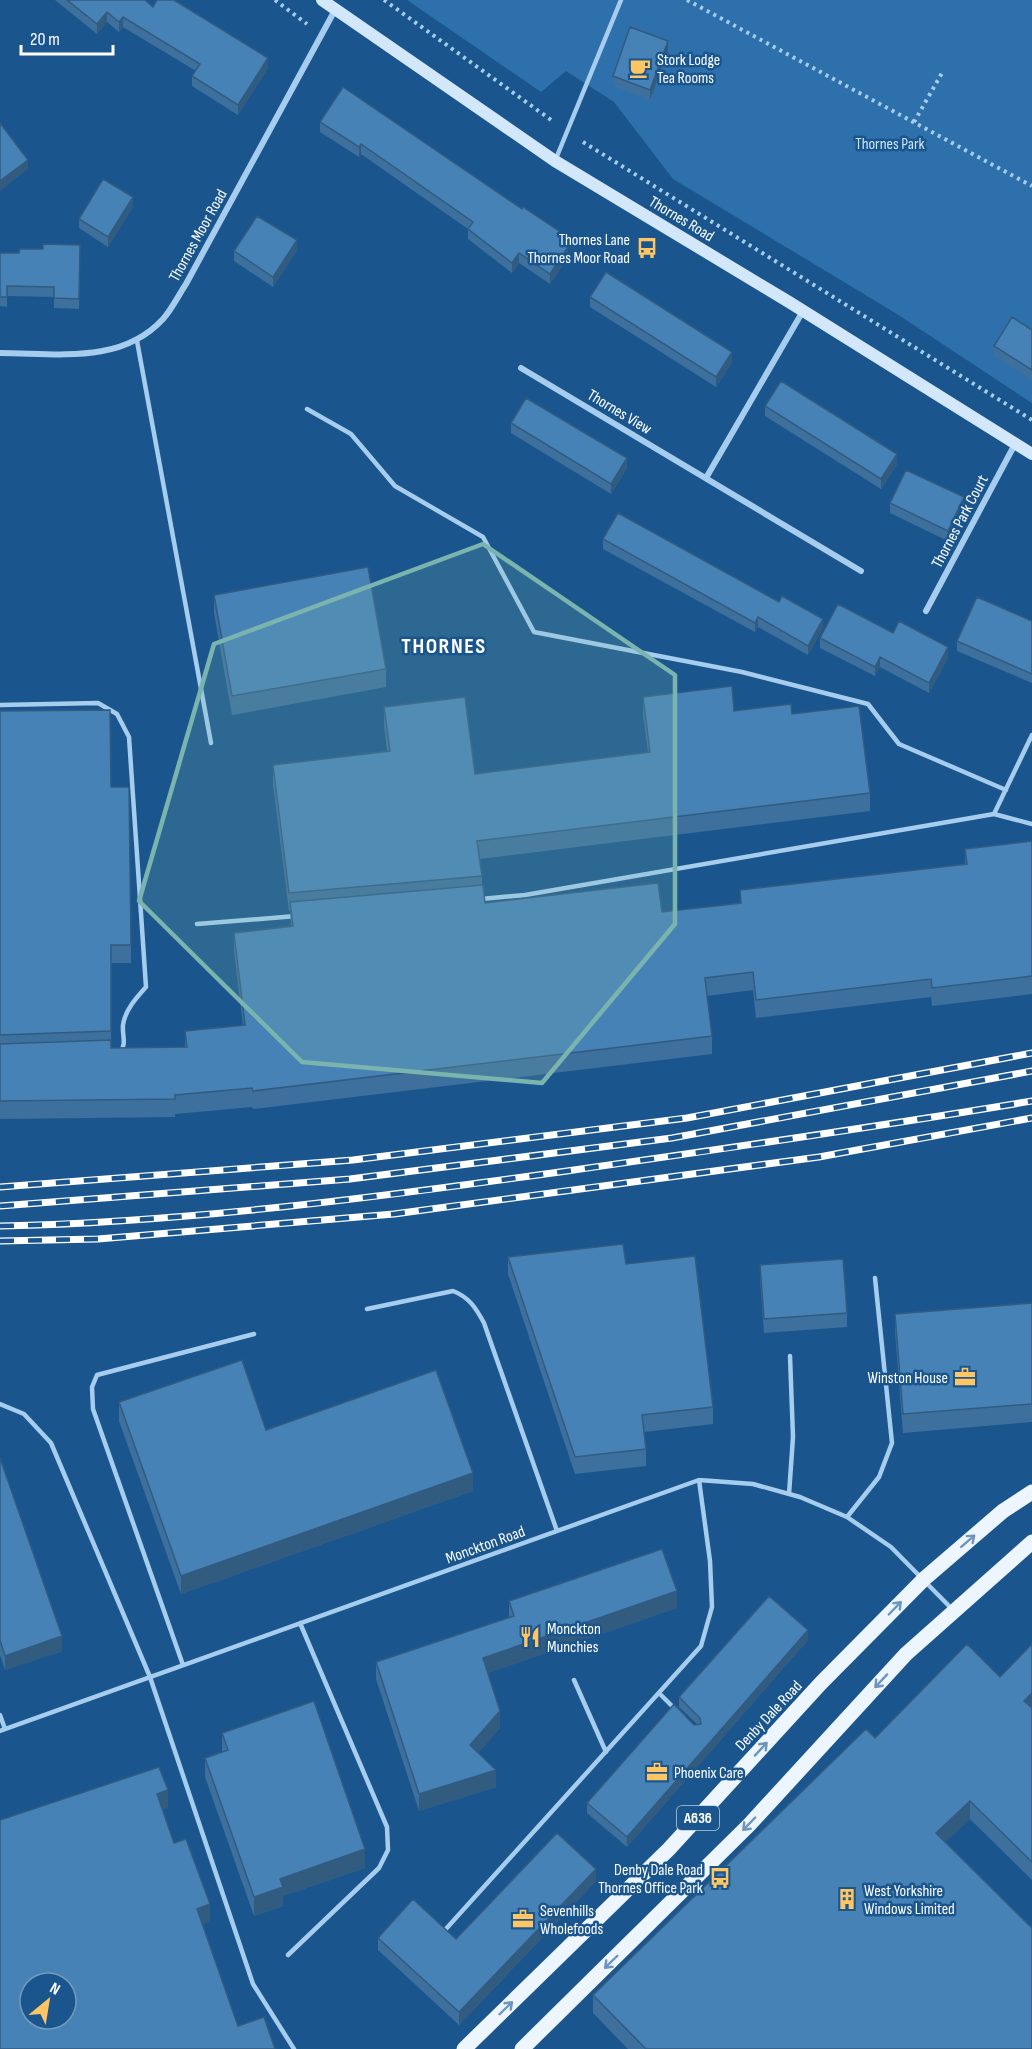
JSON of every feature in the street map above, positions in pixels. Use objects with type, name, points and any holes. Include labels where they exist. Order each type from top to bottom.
[{"type":"main road","name":"Thornes Road","points":[[322,0],[555,161],[803,311],[1032,454]]},
{"type":"main road","name":"Denby Dale Road","points":[[464,2049],[669,1849],[821,1683],[924,1579],[1003,1511],[1032,1492]]},
{"type":"main road","name":"A636","points":[[522,2049],[741,1833],[906,1654],[1032,1542]]},
{"type":"street","name":"Thornes Moor Road","points":[[0,353],[91,354],[121,348],[137,341],[163,319],[186,284],[335,10]]},
{"type":"street","points":[[706,478],[803,311]]},
{"type":"street","name":"Thornes View","points":[[521,368],[861,571]]},
{"type":"street","name":"Thornes Park Court","points":[[926,611],[1016,444]]},
{"type":"lane","points":[[555,161],[621,0]]},
{"type":"lane","points":[[137,341],[211,743]]},
{"type":"lane","points":[[307,409],[351,434],[395,486],[483,537],[534,632],[742,672],[868,704],[899,744],[1006,790]]},
{"type":"lane","points":[[0,705],[98,703],[117,714],[129,737],[146,987],[132,1002],[123,1024],[125,1044],[121,1053],[110,1053]]},
{"type":"lane","points":[[994,814],[1032,735]]},
{"type":"lane","points":[[478,899],[525,895],[994,814],[1032,824]]},
{"type":"lane","points":[[197,924],[303,915]]},
{"type":"lane","points":[[847,1517],[879,1477],[892,1443],[875,1278]]},
{"type":"lane","points":[[367,1309],[453,1291],[464,1295],[476,1309],[484,1323],[557,1531]]},
{"type":"lane","points":[[183,1665],[93,1409],[92,1388],[97,1375],[254,1334]]},
{"type":"lane","points":[[789,1356],[793,1437],[789,1494]]},
{"type":"lane","points":[[0,1404],[24,1414],[51,1443],[150,1677],[254,1984],[294,2049]]},
{"type":"lane","points":[[445,1930],[701,1646],[712,1607],[710,1560],[699,1480]]},
{"type":"lane","name":"Monckton Road","points":[[2,1730],[699,1480],[753,1484],[789,1494],[847,1517],[891,1547],[954,1611]]},
{"type":"lane","points":[[288,1955],[379,1868],[388,1850],[387,1827],[300,1623]]},
{"type":"lane","points":[[574,1680],[606,1752]]},
{"type":"lane","points":[[659,1693],[681,1716]]},
{"type":"lane","points":[[0,1715],[2,1730]]},
{"type":"path","points":[[275,0],[323,35]]},
{"type":"path","points":[[384,0],[568,133],[1032,420]]},
{"type":"path","points":[[687,0],[1032,186]]},
{"type":"path","points":[[914,122],[942,73]]},
{"type":"highlighted area","points":[[483,544],[675,675],[675,924],[542,1083],[302,1062],[139,901],[214,644]]},
{"type":"green space","name":"Thornes Park","points":[[407,0],[1032,0],[1032,403],[897,314],[673,179],[614,102],[566,71],[541,92]]},
{"type":"building","points":[[67,0],[145,0],[153,7],[157,0],[174,0],[268,58],[238,105],[192,76],[200,64],[123,17],[119,22],[107,12],[97,24]]},
{"type":"building","name":"Stork Lodge Tea Rooms","points":[[630,27],[668,41],[650,90],[613,76]]},
{"type":"building","points":[[343,87],[522,209],[523,207],[568,237],[568,247],[550,274],[519,253],[512,263],[468,229],[473,222],[361,144],[359,147],[320,122]]},
{"type":"building","points":[[0,123],[28,160],[0,181]]},
{"type":"building","points":[[103,179],[133,197],[108,237],[79,219]]},
{"type":"building","points":[[257,216],[297,240],[273,277],[234,251]]},
{"type":"building","points":[[43,244],[80,245],[79,299],[54,298],[54,287],[7,286],[7,297],[0,297],[0,253],[19,253],[20,249],[43,249]]},
{"type":"building","points":[[606,272],[732,352],[716,377],[590,297]]},
{"type":"building","points":[[1012,317],[1032,330],[1032,370],[994,346]]},
{"type":"building","points":[[781,381],[897,454],[881,479],[765,406]]},
{"type":"building","points":[[526,398],[627,458],[611,484],[511,423]]},
{"type":"building","points":[[906,470],[964,497],[948,531],[890,503]]},
{"type":"building","points":[[618,513],[779,602],[782,596],[823,619],[808,646],[758,617],[755,623],[603,539]]},
{"type":"building","points":[[368,567],[386,669],[232,696],[214,595]]},
{"type":"building","points":[[977,597],[1032,621],[1032,674],[957,641]]},
{"type":"building","points":[[838,604],[893,633],[899,621],[948,647],[929,683],[880,657],[875,667],[820,638]]},
{"type":"building","points":[[732,686],[734,711],[791,704],[792,714],[859,706],[870,793],[477,841],[482,876],[289,893],[273,765],[390,751],[384,707],[465,697],[475,774],[650,752],[643,697]]},
{"type":"building","points":[[110,710],[111,787],[129,787],[131,945],[111,945],[111,1031],[0,1035],[0,711]]},
{"type":"building","points":[[1032,841],[1032,976],[932,988],[931,979],[756,1000],[753,972],[705,978],[712,1036],[253,1091],[252,1088],[175,1095],[175,1099],[0,1101],[0,1044],[111,1040],[111,1048],[187,1047],[185,1031],[245,1025],[234,933],[293,926],[290,902],[483,885],[485,903],[658,883],[662,912],[741,903],[740,890],[967,864],[965,849]]},
{"type":"building","points":[[623,1244],[626,1264],[695,1256],[713,1407],[642,1415],[646,1449],[575,1457],[508,1257]]},
{"type":"building","points":[[843,1259],[847,1313],[764,1319],[760,1265]]},
{"type":"building","name":"Winston House","points":[[1032,1303],[1032,1404],[903,1414],[895,1314]]},
{"type":"building","points":[[242,1360],[266,1430],[436,1370],[473,1473],[181,1576],[119,1402]]},
{"type":"building","points":[[0,1458],[62,1636],[5,1656],[0,1640]]},
{"type":"building","points":[[662,1549],[677,1591],[483,1658],[500,1711],[470,1745],[496,1770],[419,1794],[376,1662],[514,1616],[509,1601]]},
{"type":"building","points":[[769,1596],[808,1630],[627,1837],[587,1803],[674,1704],[694,1725],[701,1724],[700,1718],[679,1697]]},
{"type":"building","name":"West Yorkshire Windows Limited","points":[[967,1644],[1000,1677],[1032,1644],[1032,1693],[1024,1701],[1032,1708],[1032,1862],[970,1801],[936,1833],[1032,1928],[1032,2049],[646,2049],[593,1995],[866,1729],[875,1738]]},
{"type":"building","points":[[314,1701],[365,1849],[280,1879],[283,1887],[254,1897],[205,1758],[228,1750],[222,1733]]},
{"type":"building","points":[[159,1767],[168,1790],[157,1794],[174,1843],[186,1839],[210,1904],[197,1909],[238,2026],[264,2017],[275,2049],[0,2049],[0,1820]]},
{"type":"building","points":[[557,1833],[596,1869],[459,2012],[378,1938],[413,1899],[456,1939]]},
{"type":"railway","points":[[0,1187],[353,1160],[687,1118],[1032,1053]]},
{"type":"railway","points":[[0,1206],[350,1179],[672,1138],[1032,1071]]},
{"type":"railway","points":[[0,1226],[71,1224],[213,1214],[355,1199],[858,1129],[1032,1101]]},
{"type":"railway","points":[[0,1241],[98,1239],[394,1214],[819,1157],[1032,1118]]},
{"type":"place","name":"Stork Lodge Tea Rooms","points":[[640,68]]},
{"type":"place","name":"Thornes Lane Thornes Moor Road","points":[[647,248]]},
{"type":"place","name":"Winston House","points":[[965,1377]]},
{"type":"place","name":"Monckton Munchies","points":[[530,1637]]},
{"type":"place","name":"Phoenix Care","points":[[657,1772]]},
{"type":"place","name":"Denby Dale Road Thornes Office Park","points":[[720,1878]]},
{"type":"place","name":"West Yorkshire Windows Limited","points":[[847,1899]]},
{"type":"place","name":"Sevenhills Wholefoods","points":[[523,1919]]},
{"type":"district","name":"THORNES","points":[[444,645]]}]
